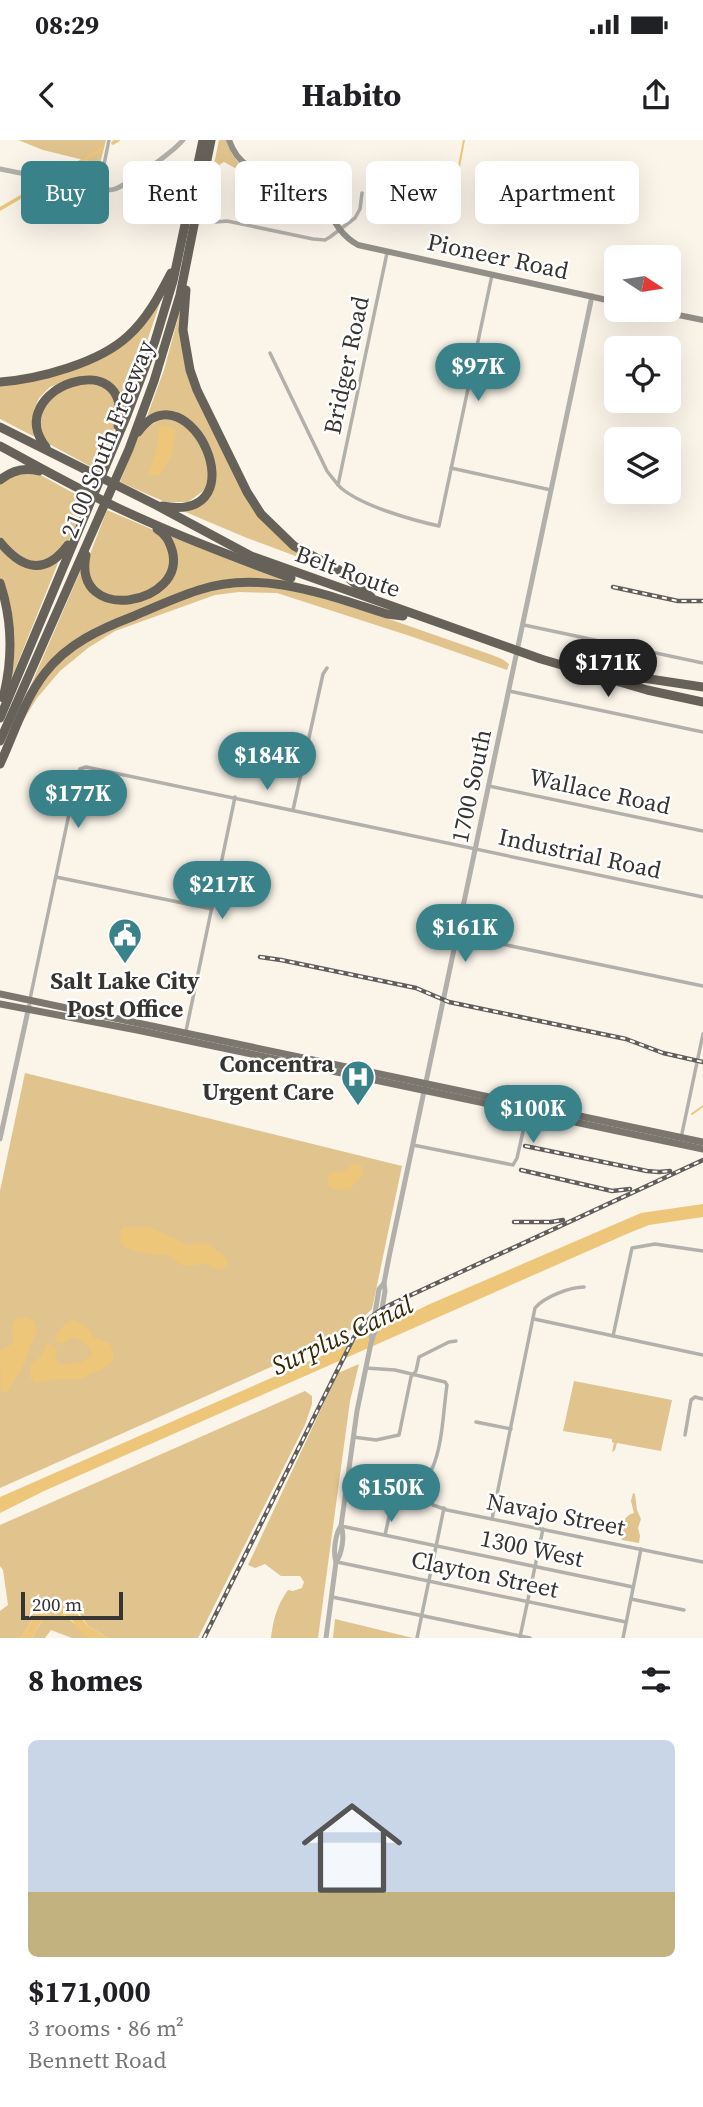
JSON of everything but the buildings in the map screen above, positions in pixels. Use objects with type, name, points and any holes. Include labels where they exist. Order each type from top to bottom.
[{"type":"highway","name":"2100 South Freeway","points":[[0,741],[3,722],[155,341],[177,262],[203,140]]},
{"type":"highway","name":"2100 South Freeway","points":[[207,161],[212,140]]},
{"type":"highway","name":"2100 South Freeway","points":[[3,722],[129,449],[162,358],[180,295],[195,224]]},
{"type":"highway","points":[[196,224],[183,330],[190,370],[197,390],[247,492],[261,514],[294,546],[339,570],[378,602]]},
{"type":"highway","points":[[0,382],[75,366],[117,344],[149,313],[177,262]]},
{"type":"highway","points":[[62,458],[46,447],[37,436],[33,418],[41,399],[57,387],[80,380],[106,385],[113,391],[120,406],[118,434]]},
{"type":"highway","points":[[129,449],[140,429],[153,419],[173,416],[185,420],[194,428],[208,452],[213,477],[203,497],[187,508],[156,505]]},
{"type":"highway","name":"Belt Route","points":[[0,427],[251,556],[610,686],[702,706]]},
{"type":"highway","name":"Belt Route","points":[[0,446],[135,516],[226,555],[403,617],[503,648]]},
{"type":"highway","points":[[0,480],[7,473],[23,469],[54,475]]},
{"type":"highway","points":[[107,499],[84,568],[89,585],[97,594],[120,600],[139,598],[155,591],[167,579],[174,564],[168,540],[163,533],[135,516]]},
{"type":"highway","points":[[0,542],[14,558],[35,566],[56,558],[77,532]]},
{"type":"highway","points":[[2,753],[32,692],[46,671],[68,649],[99,630],[200,589],[248,581],[275,583],[403,617]]},
{"type":"highway","points":[[0,583],[7,606],[11,643],[10,667],[0,708]]},
{"type":"highway","name":"Belt Route","points":[[531,658],[702,706]]},
{"type":"highway","points":[[561,665],[703,687]]},
{"type":"highway","points":[[0,767],[3,722]]},
{"type":"main road","points":[[229,140],[240,160],[252,169],[296,180],[307,186],[323,202],[339,230]]},
{"type":"main road","name":"Pioneer Road","points":[[339,230],[358,245],[387,253],[604,299]]},
{"type":"main road","points":[[681,316],[703,320]]},
{"type":"main road","points":[[0,994],[185,1036],[681,1140],[703,1149]]},
{"type":"main road","points":[[0,1004],[185,1036]]},
{"type":"main road","points":[[425,1087],[527,1111],[703,1142]]},
{"type":"street","points":[[105,161],[109,140]]},
{"type":"street","points":[[109,190],[122,185],[175,149],[183,140]]},
{"type":"street","points":[[0,169],[21,173]]},
{"type":"street","points":[[221,221],[227,220],[321,240],[330,237],[357,215],[362,193]]},
{"type":"street","name":"Bridger Road","points":[[338,485],[387,253]]},
{"type":"street","points":[[270,353],[327,471],[338,485],[374,505],[439,526],[492,275]]},
{"type":"street","name":"1700 South","points":[[326,1638],[343,1531],[341,1526],[353,1437],[369,1351],[385,1291],[384,1283],[592,296]]},
{"type":"street","points":[[452,468],[551,489]]},
{"type":"street","points":[[523,624],[703,663]]},
{"type":"street","points":[[293,810],[323,674],[327,668]]},
{"type":"street","points":[[509,691],[703,732]]},
{"type":"street","name":"Industrial Road","points":[[56,877],[76,779],[80,769],[93,768],[703,897]]},
{"type":"street","name":"Wallace Road","points":[[489,786],[703,831]]},
{"type":"street","points":[[185,1036],[235,797]]},
{"type":"street","points":[[0,1139],[56,877],[212,909]]},
{"type":"street","points":[[458,935],[703,986]]},
{"type":"street","points":[[681,1140],[703,1034]]},
{"type":"street","points":[[413,1145],[514,1164],[527,1111]]},
{"type":"street","points":[[613,1336],[632,1248],[654,1244],[703,1251]]},
{"type":"street","name":"1700 South","points":[[371,1343],[379,1289],[384,1283]]},
{"type":"street","points":[[492,1519],[536,1308],[541,1303],[575,1288],[584,1287]]},
{"type":"street","points":[[534,1319],[703,1355]]},
{"type":"street","points":[[353,1437],[376,1440],[399,1435],[411,1377],[421,1355],[456,1341]]},
{"type":"street","points":[[347,1483],[365,1484],[433,1467],[443,1418],[447,1385],[442,1381],[392,1370],[366,1368]]},
{"type":"street","points":[[685,1435],[690,1402],[693,1398],[703,1399]]},
{"type":"street","points":[[477,1422],[511,1429]]},
{"type":"street","points":[[417,1638],[444,1508],[431,1504],[425,1471]]},
{"type":"street","name":"Navajo Street","points":[[444,1508],[703,1562]]},
{"type":"street","points":[[385,1535],[389,1517]]},
{"type":"street","name":"1300 West","points":[[341,1526],[633,1587]]},
{"type":"street","points":[[520,1637],[543,1529]]},
{"type":"street","points":[[622,1638],[641,1549]]},
{"type":"street","name":"Clayton Street","points":[[336,1562],[626,1622]]},
{"type":"street","points":[[331,1597],[530,1638]]},
{"type":"street","points":[[631,1599],[684,1610]]},
{"type":"shaded area","points":[[18,140],[106,140],[101,161],[88,161],[43,150]]},
{"type":"shaded area","points":[[219,140],[226,140],[237,161],[235,161],[235,168],[224,162],[221,164],[221,161],[215,161]]},
{"type":"shaded area","points":[[158,301],[160,303],[123,412],[114,389],[71,379],[50,387],[39,398],[32,424],[35,437],[0,419],[0,385],[99,359]]},
{"type":"shaded area","points":[[182,303],[191,376],[254,504],[322,566],[183,511],[212,484],[198,429],[194,423],[181,416],[167,414],[146,419],[164,370]]},
{"type":"shaded area","points":[[82,382],[109,391],[115,399],[117,409],[110,441],[97,470],[49,444],[40,433],[43,399]]},
{"type":"shaded area","points":[[164,417],[187,423],[210,463],[206,489],[188,502],[165,502],[120,482],[140,432]]},
{"type":"shaded area","points":[[165,425],[176,429],[172,455],[159,475],[149,475],[158,445],[159,427]]},
{"type":"shaded area","points":[[11,473],[37,473],[86,500],[69,540],[61,551],[45,561],[28,560],[20,556],[12,551],[0,536],[0,480]]},
{"type":"shaded area","points":[[107,510],[156,531],[170,548],[169,574],[150,592],[119,597],[101,592],[92,583],[87,562]]},
{"type":"shaded area","points":[[170,536],[312,588],[278,581],[189,590],[95,628],[27,694],[83,565],[93,591],[130,601],[171,578]]},
{"type":"shaded area","points":[[0,543],[21,563],[60,558],[10,682],[4,589],[0,578]]},
{"type":"shaded area","points":[[267,583],[346,604],[492,655],[509,664],[507,670],[277,593],[239,592],[215,595],[115,631],[88,648],[60,671],[37,698],[21,724],[49,672],[88,638],[198,592]]},
{"type":"shaded area","points":[[25,1073],[402,1166],[372,1309],[347,1333],[0,1488],[0,1191]]},
{"type":"shaded area","points":[[357,1164],[363,1167],[361,1177],[350,1189],[337,1190],[329,1186],[328,1176],[332,1172],[345,1171]]},
{"type":"shaded area","points":[[703,1204],[703,1217],[649,1225],[629,1233],[44,1491],[0,1513],[0,1497],[344,1346],[430,1304],[641,1213]]},
{"type":"shaded area","points":[[124,1227],[150,1227],[188,1245],[209,1244],[225,1257],[229,1264],[222,1270],[207,1263],[181,1265],[169,1255],[153,1255],[127,1248],[120,1242]]},
{"type":"shaded area","points":[[25,1317],[33,1320],[37,1330],[22,1368],[7,1392],[1,1391],[0,1351],[13,1343],[12,1325],[16,1319]]},
{"type":"shaded area","points":[[72,1320],[85,1326],[93,1337],[109,1343],[113,1354],[111,1362],[105,1368],[81,1379],[35,1383],[30,1377],[31,1364],[40,1357],[48,1343],[57,1349],[55,1358],[61,1365],[82,1361],[93,1354],[78,1339],[70,1338],[62,1344],[56,1341],[55,1337],[64,1325]]},
{"type":"shaded area","points":[[359,1364],[350,1401],[318,1638],[271,1638],[276,1613],[284,1596],[288,1590],[302,1588],[304,1582],[300,1576],[281,1576],[265,1564],[255,1568],[248,1565],[338,1373]]},
{"type":"shaded area","points":[[574,1381],[672,1400],[661,1451],[617,1443],[612,1452],[612,1439],[563,1431]]},
{"type":"shaded area","points":[[305,1391],[312,1396],[312,1404],[305,1425],[198,1638],[108,1638],[88,1626],[79,1613],[41,1606],[21,1638],[0,1638],[0,1611],[8,1605],[3,1570],[0,1566],[0,1525]]},
{"type":"shaded area","points":[[633,1493],[641,1519],[638,1528],[639,1543],[622,1540],[621,1536],[621,1527],[630,1514],[634,1513],[631,1501]]},
{"type":"shaded area","points":[[41,1606],[71,1606],[88,1626],[108,1638],[90,1638],[79,1631],[70,1618],[56,1614],[45,1615],[32,1638],[21,1638]]},
{"type":"shaded area","points":[[59,1613],[90,1638],[72,1638],[51,1630],[45,1638],[32,1638],[45,1615]]},
{"type":"shaded area","points":[[335,1619],[413,1638],[333,1638]]},
{"type":"waterway","points":[[113,143],[118,140]]},
{"type":"waterway","points":[[460,161],[464,140]]},
{"type":"waterway","points":[[82,161],[102,149]]},
{"type":"waterway","points":[[0,209],[21,197]]},
{"type":"waterway","points":[[692,1114],[703,1106]]},
{"type":"railway","points":[[613,587],[678,601],[703,601]]},
{"type":"railway","points":[[260,957],[416,988],[449,1002],[626,1039],[663,1053],[703,1062]]},
{"type":"railway","points":[[525,1146],[647,1171],[670,1171]]},
{"type":"railway","points":[[204,1638],[353,1339],[367,1321],[391,1304],[703,1160]]},
{"type":"railway","points":[[521,1170],[612,1191],[630,1189]]},
{"type":"railway","points":[[514,1222],[563,1220]]},
{"type":"place","name":"Salt Lake City Post Office","points":[[125,965]]},
{"type":"place","name":"Concentra Urgent Care","points":[[358,1107]]},
{"type":"water label","name":"Surplus Canal","points":[[342,1335]]}]
